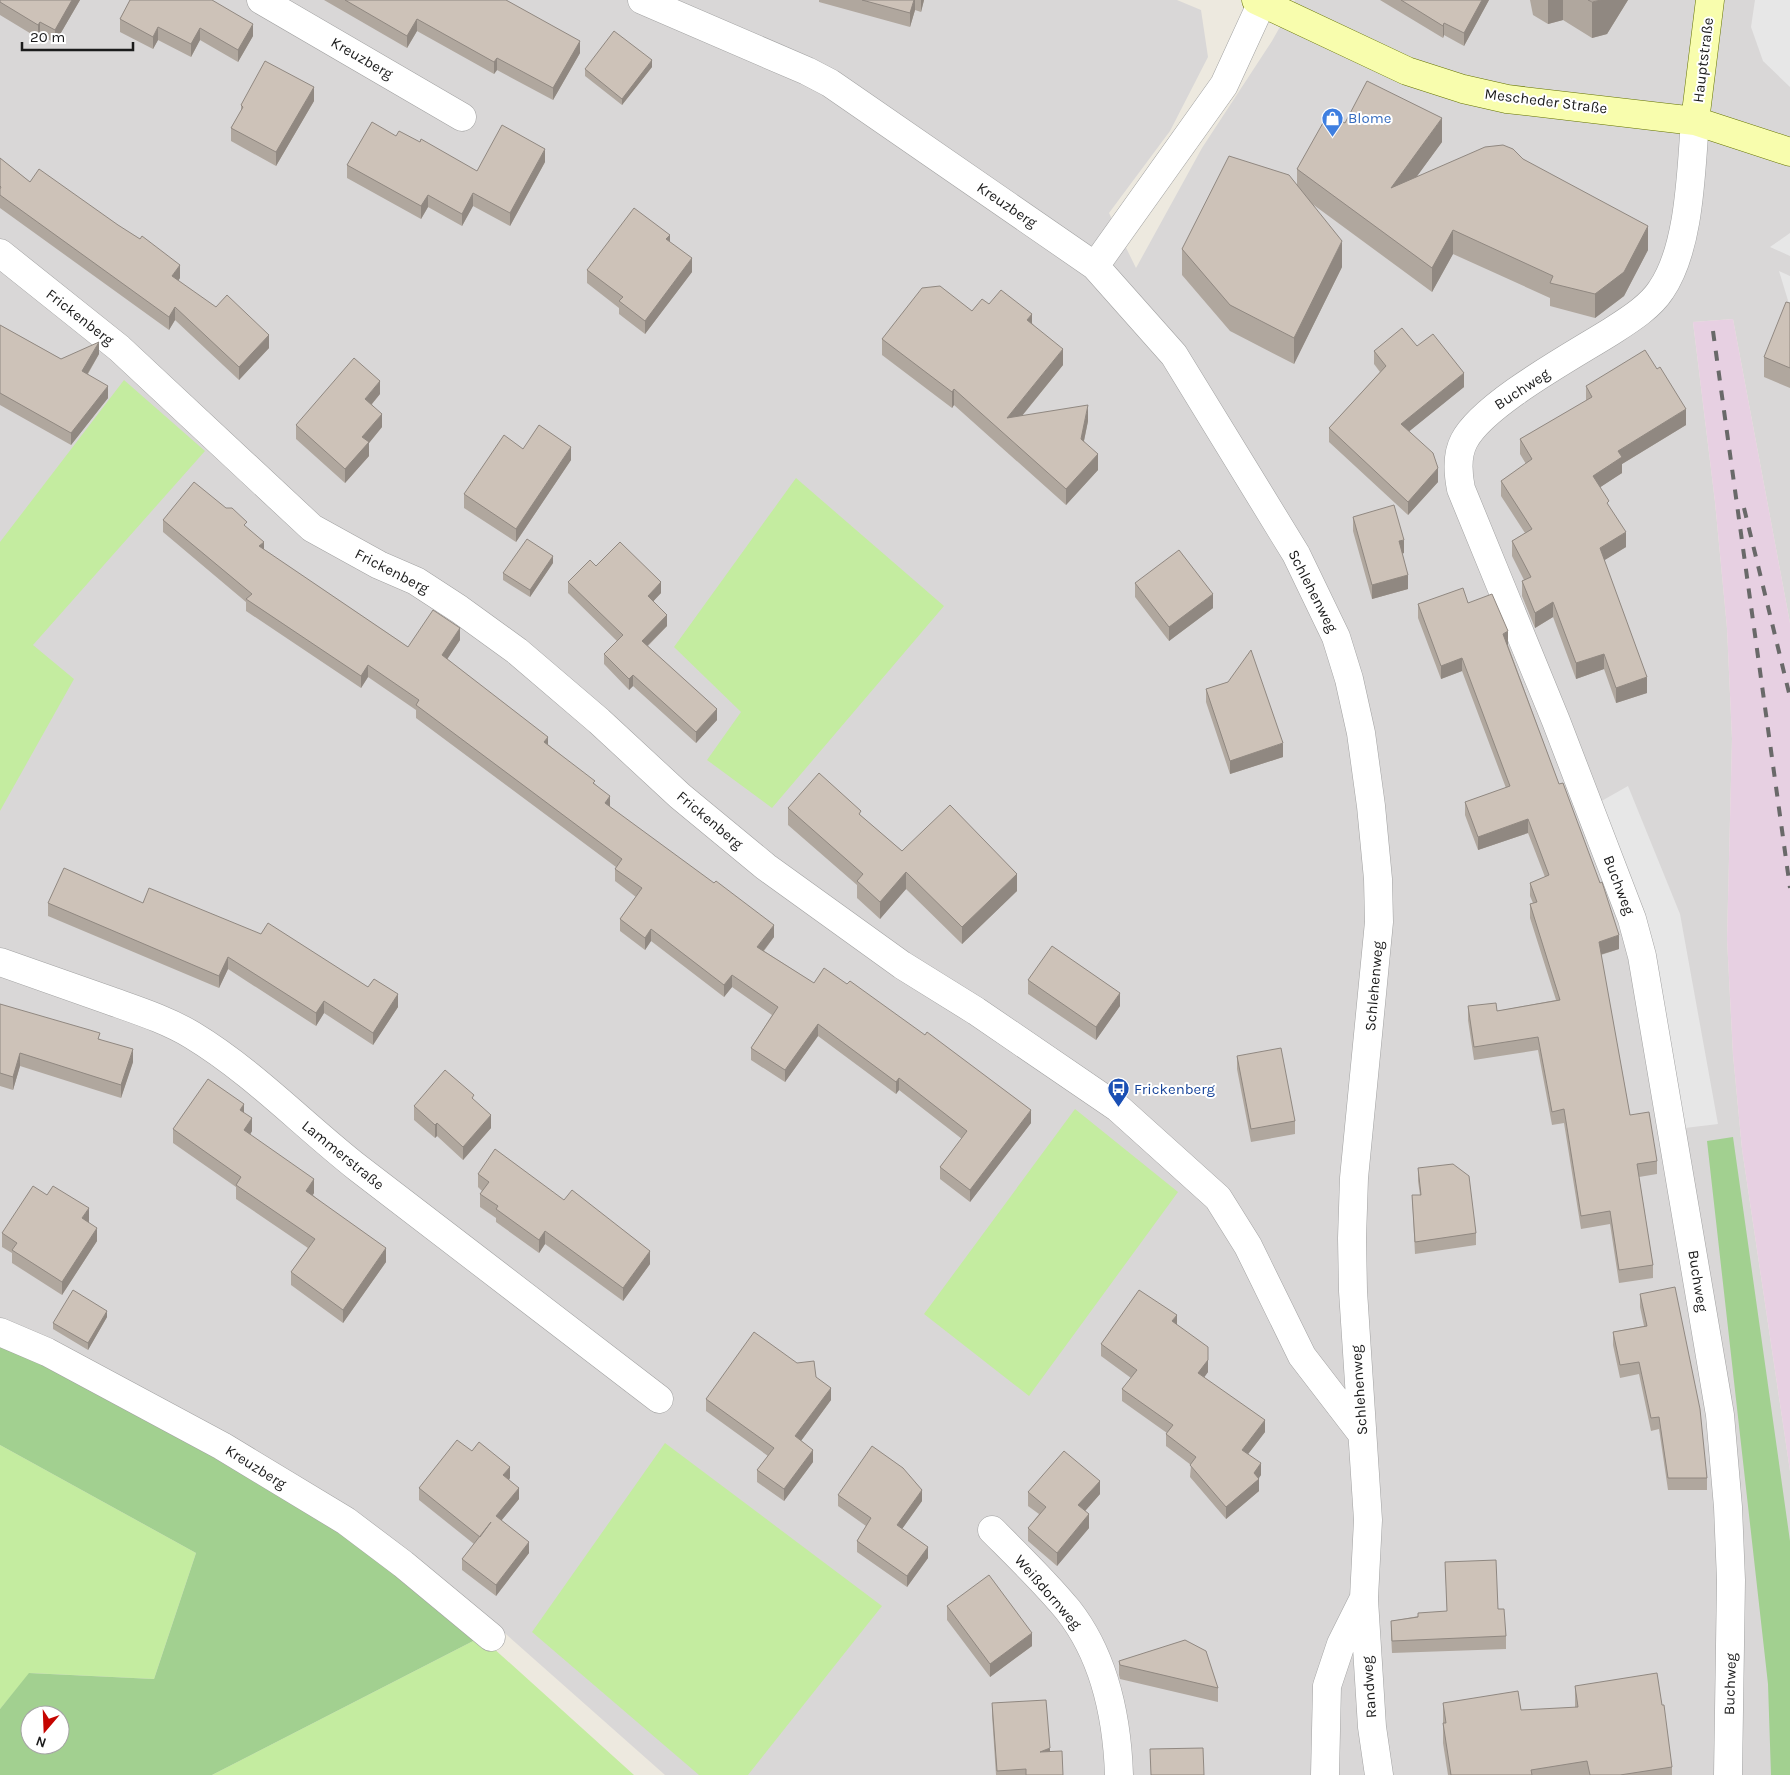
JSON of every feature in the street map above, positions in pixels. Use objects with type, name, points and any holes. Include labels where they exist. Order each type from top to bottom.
[{"type":"main road","name":"Hauptstraße","points":[[1695,121],[1710,0]]},
{"type":"main road","name":"Mescheder Straße","points":[[1261,1],[1407,71],[1463,89],[1508,99],[1695,121],[1790,152]]},
{"type":"street","name":"Kreuzberg","points":[[262,0],[462,117]]},
{"type":"street","name":"Kreuzberg","points":[[642,0],[807,71],[830,83],[1095,266]]},
{"type":"street","points":[[1095,266],[1224,85],[1261,1]]},
{"type":"street","name":"Buchweg","points":[[1695,121],[1687,218],[1668,280],[1660,292],[1634,316],[1490,409],[1464,441],[1458,469],[1461,489],[1556,721],[1632,920],[1642,956],[1720,1415],[1728,1507],[1731,1580],[1728,1775]]},
{"type":"street","name":"Frickenberg","points":[[0,254],[119,348],[312,528],[379,565],[416,581],[460,609],[524,658],[599,721],[680,796],[766,867],[835,919],[902,965],[976,1011],[1118,1108],[1218,1198],[1248,1246],[1302,1356],[1362,1434]]},
{"type":"street","name":"Schlehenweg","points":[[1095,266],[1174,355],[1296,554],[1336,637],[1349,679],[1361,733],[1378,879],[1379,922],[1354,1178],[1352,1238],[1368,1520],[1364,1598],[1341,1644],[1327,1686],[1324,1775]]},
{"type":"street","name":"Lammerstraße","points":[[0,962],[175,1025],[209,1046],[268,1090],[351,1162],[659,1398]]},
{"type":"street","name":"Kreuzberg","points":[[0,1332],[70,1364],[222,1446],[346,1521],[403,1564],[491,1637]]},
{"type":"street","name":"Weißdornweg","points":[[992,1530],[1069,1611],[1084,1634],[1108,1692],[1116,1724],[1119,1775]]},
{"type":"street","name":"Randweg","points":[[1364,1598],[1372,1727],[1379,1775]]},
{"type":"shaded area","points":[[0,0],[1177,0],[1201,10],[1208,57],[1170,131],[1109,213],[1136,268],[1202,148],[1272,41],[1295,0],[1790,0],[1790,623],[1733,319],[1693,322],[1715,502],[1727,628],[1732,739],[1727,939],[1733,1055],[1742,1149],[1790,1471],[1790,1775],[665,1775],[499,1628],[0,1338]]},
{"type":"shaded area","points":[[1755,0],[1790,0],[1790,87],[1763,61],[1751,27]]},
{"type":"shaded area","points":[[1790,233],[1790,256],[1770,247]]},
{"type":"shaded area","points":[[1779,271],[1790,276],[1790,307]]},
{"type":"shaded area","points":[[1733,319],[1790,623],[1790,1471],[1742,1149],[1733,1055],[1727,939],[1732,739],[1727,628],[1715,502],[1693,322]]},
{"type":"shaded area","points":[[1628,786],[1680,914],[1718,1124],[1685,1128],[1598,803]]},
{"type":"green space","points":[[124,380],[205,451],[33,645],[74,679],[0,811],[0,542]]},
{"type":"green space","points":[[796,478],[944,606],[772,808],[707,760],[741,712],[674,647]]},
{"type":"green space","points":[[1075,1109],[1178,1192],[1029,1396],[924,1314]]},
{"type":"green space","points":[[1733,1137],[1790,1541],[1790,1775],[1771,1775],[1768,1684],[1707,1141]]},
{"type":"green space","points":[[0,1340],[108,1387],[376,1549],[481,1637],[212,1775],[0,1775],[0,1709],[29,1673],[154,1679],[196,1553],[0,1445]]},
{"type":"green space","points":[[665,1443],[882,1606],[748,1775],[699,1775],[532,1632]]},
{"type":"green space","points":[[0,1445],[196,1553],[154,1679],[30,1673],[0,1709]]},
{"type":"green space","points":[[481,1637],[634,1775],[212,1775]]},
{"type":"building","points":[[0,0],[72,0],[55,30],[40,22],[38,25],[0,2]]},
{"type":"building","points":[[130,0],[212,0],[253,24],[238,50],[200,28],[191,44],[158,27],[153,37],[120,19]]},
{"type":"building","points":[[345,0],[506,0],[580,41],[553,88],[497,58],[494,62],[417,19],[407,36]]},
{"type":"building","points":[[862,0],[914,0],[910,13]]},
{"type":"building","points":[[1401,0],[1482,0],[1464,33],[1444,23],[1443,26]]},
{"type":"building","points":[[614,31],[652,60],[622,99],[585,69]]},
{"type":"building","points":[[265,61],[314,87],[276,152],[231,128]]},
{"type":"building","points":[[1367,81],[1442,118],[1391,188],[1485,147],[1503,145],[1513,149],[1523,159],[1648,226],[1624,272],[1595,294],[1550,283],[1553,276],[1453,230],[1432,268],[1297,169],[1328,114],[1345,123]]},
{"type":"building","points":[[372,122],[396,136],[399,131],[420,142],[421,139],[477,171],[502,125],[545,149],[510,213],[473,193],[462,214],[428,195],[421,206],[347,165]]},
{"type":"building","points":[[1229,156],[1289,175],[1342,241],[1294,338],[1230,305],[1182,249]]},
{"type":"building","points":[[0,158],[30,182],[39,169],[118,225],[140,239],[142,236],[180,265],[172,276],[216,307],[227,295],[269,335],[239,367],[175,307],[169,317],[0,195]]},
{"type":"building","points":[[634,208],[670,235],[666,239],[692,258],[645,321],[619,301],[623,297],[587,270]]},
{"type":"building","points":[[940,286],[972,311],[982,299],[989,304],[1001,290],[1032,314],[1027,320],[1063,349],[1007,418],[1088,405],[1081,439],[1098,454],[1066,489],[954,389],[952,392],[882,339],[922,288]]},
{"type":"building","points":[[1786,302],[1790,303],[1790,368],[1764,357]]},
{"type":"building","points":[[0,325],[61,359],[99,342],[82,371],[108,386],[71,433],[0,393]]},
{"type":"building","points":[[1402,328],[1417,346],[1433,334],[1464,373],[1401,424],[1433,453],[1438,468],[1408,502],[1329,428],[1386,366],[1374,351]]},
{"type":"building","points":[[1645,350],[1657,369],[1660,367],[1686,409],[1618,451],[1622,457],[1593,476],[1609,501],[1607,503],[1626,532],[1600,548],[1647,677],[1616,688],[1604,654],[1576,663],[1553,602],[1535,613],[1522,581],[1531,577],[1512,541],[1532,529],[1501,481],[1532,459],[1520,439],[1592,397],[1586,386]]},
{"type":"building","points":[[354,358],[380,381],[365,399],[382,414],[362,437],[369,442],[345,469],[296,425]]},
{"type":"building","points":[[539,425],[571,447],[516,529],[464,494],[504,435],[523,449]]},
{"type":"building","points":[[194,482],[226,508],[232,508],[247,522],[244,525],[264,542],[259,546],[408,647],[433,610],[460,628],[442,655],[548,737],[544,742],[595,781],[593,783],[610,796],[605,803],[714,883],[716,881],[774,925],[757,947],[814,983],[824,968],[847,984],[850,981],[925,1035],[927,1032],[1031,1110],[970,1190],[940,1167],[967,1131],[899,1078],[896,1082],[818,1024],[785,1070],[751,1048],[778,1007],[732,975],[724,985],[651,929],[645,938],[620,919],[642,888],[615,869],[622,859],[416,705],[419,700],[368,665],[361,676],[246,599],[252,594],[163,520]]},
{"type":"building","points":[[1394,505],[1404,540],[1399,541],[1408,575],[1372,585],[1353,517]]},
{"type":"building","points":[[527,539],[553,556],[530,590],[503,573]]},
{"type":"building","points":[[620,542],[661,582],[648,596],[667,615],[642,641],[717,709],[696,732],[633,675],[629,679],[604,654],[623,635],[568,582],[590,560],[596,566]]},
{"type":"building","points":[[1179,550],[1213,594],[1169,627],[1135,583]]},
{"type":"building","points":[[1463,588],[1468,603],[1492,594],[1508,631],[1503,634],[1559,784],[1563,783],[1600,883],[1602,882],[1619,935],[1599,942],[1630,1115],[1649,1112],[1657,1161],[1637,1164],[1653,1265],[1619,1270],[1610,1211],[1581,1216],[1564,1109],[1552,1112],[1538,1037],[1474,1047],[1468,1006],[1496,1003],[1497,1011],[1560,1000],[1530,904],[1537,902],[1530,883],[1549,875],[1528,819],[1478,837],[1465,802],[1510,786],[1462,658],[1441,666],[1418,604]]},
{"type":"building","points":[[1251,650],[1283,743],[1230,761],[1206,689],[1228,682]]},
{"type":"building","points":[[819,773],[861,811],[859,814],[902,851],[950,805],[1017,874],[962,927],[906,872],[880,902],[857,881],[863,874],[788,808]]},
{"type":"building","points":[[64,868],[143,903],[149,888],[261,934],[268,923],[368,987],[374,979],[398,994],[373,1033],[324,1001],[316,1013],[228,957],[219,976],[48,903]]},
{"type":"building","points":[[1052,946],[1120,993],[1096,1027],[1028,980]]},
{"type":"building","points":[[0,1004],[100,1033],[98,1039],[133,1049],[121,1085],[20,1053],[13,1077],[0,1073]]},
{"type":"building","points":[[1281,1048],[1295,1121],[1251,1129],[1237,1056]]},
{"type":"building","points":[[445,1070],[474,1095],[472,1098],[491,1115],[463,1147],[437,1123],[435,1125],[414,1106]]},
{"type":"building","points":[[208,1079],[244,1104],[240,1110],[252,1118],[244,1130],[314,1179],[306,1191],[386,1248],[343,1310],[291,1272],[315,1239],[236,1185],[241,1177],[173,1129]]},
{"type":"building","points":[[495,1149],[564,1200],[572,1190],[650,1251],[623,1288],[545,1231],[539,1240],[496,1209],[498,1206],[480,1194],[489,1182],[478,1174]]},
{"type":"building","points":[[1453,1164],[1469,1176],[1476,1233],[1415,1242],[1412,1195],[1421,1195],[1418,1168]]},
{"type":"building","points":[[33,1186],[47,1195],[53,1186],[89,1208],[82,1218],[97,1228],[62,1282],[12,1250],[17,1243],[2,1233]]},
{"type":"building","points":[[1675,1287],[1700,1409],[1707,1478],[1668,1478],[1659,1417],[1651,1418],[1639,1362],[1620,1365],[1613,1332],[1647,1326],[1640,1294]]},
{"type":"building","points":[[73,1290],[107,1311],[88,1343],[53,1323]]},
{"type":"building","points":[[1139,1290],[1177,1315],[1172,1321],[1208,1347],[1208,1360],[1198,1373],[1265,1420],[1242,1450],[1261,1463],[1254,1473],[1259,1479],[1226,1507],[1190,1465],[1196,1457],[1166,1434],[1173,1425],[1122,1389],[1137,1370],[1101,1344]]},
{"type":"building","points":[[754,1332],[797,1363],[814,1361],[816,1377],[831,1388],[795,1436],[813,1450],[784,1489],[757,1470],[774,1448],[706,1399]]},
{"type":"building","points":[[457,1440],[472,1451],[479,1442],[510,1467],[503,1475],[519,1488],[496,1516],[529,1542],[496,1585],[462,1559],[480,1537],[419,1488]]},
{"type":"building","points":[[872,1446],[903,1468],[922,1490],[897,1525],[928,1547],[907,1576],[857,1541],[871,1518],[838,1495]]},
{"type":"building","points":[[1064,1451],[1100,1481],[1078,1505],[1089,1514],[1057,1553],[1028,1528],[1046,1507],[1028,1492]]},
{"type":"building","points":[[1496,1560],[1498,1609],[1504,1609],[1506,1636],[1392,1641],[1391,1621],[1418,1617],[1418,1613],[1447,1611],[1445,1562]]},
{"type":"building","points":[[989,1575],[1032,1633],[990,1664],[947,1606]]},
{"type":"building","points":[[1185,1640],[1206,1651],[1218,1688],[1120,1665],[1119,1661]]},
{"type":"building","points":[[1657,1673],[1662,1705],[1664,1705],[1672,1767],[1620,1775],[1590,1775],[1587,1761],[1531,1770],[1532,1775],[1451,1775],[1443,1723],[1446,1723],[1443,1703],[1518,1691],[1521,1710],[1578,1707],[1575,1686]]},
{"type":"building","points":[[1046,1700],[1050,1748],[1040,1752],[1062,1751],[1063,1775],[1026,1775],[1026,1769],[997,1771],[992,1703]]},
{"type":"building","points":[[1203,1748],[1204,1775],[1151,1775],[1150,1749]]},
{"type":"railway","points":[[1713,331],[1790,888]]},
{"type":"railway","points":[[1744,508],[1790,697]]},
{"type":"place","name":"Blome","points":[[1332,137]]},
{"type":"place","name":"Frickenberg","points":[[1118,1108]]}]
